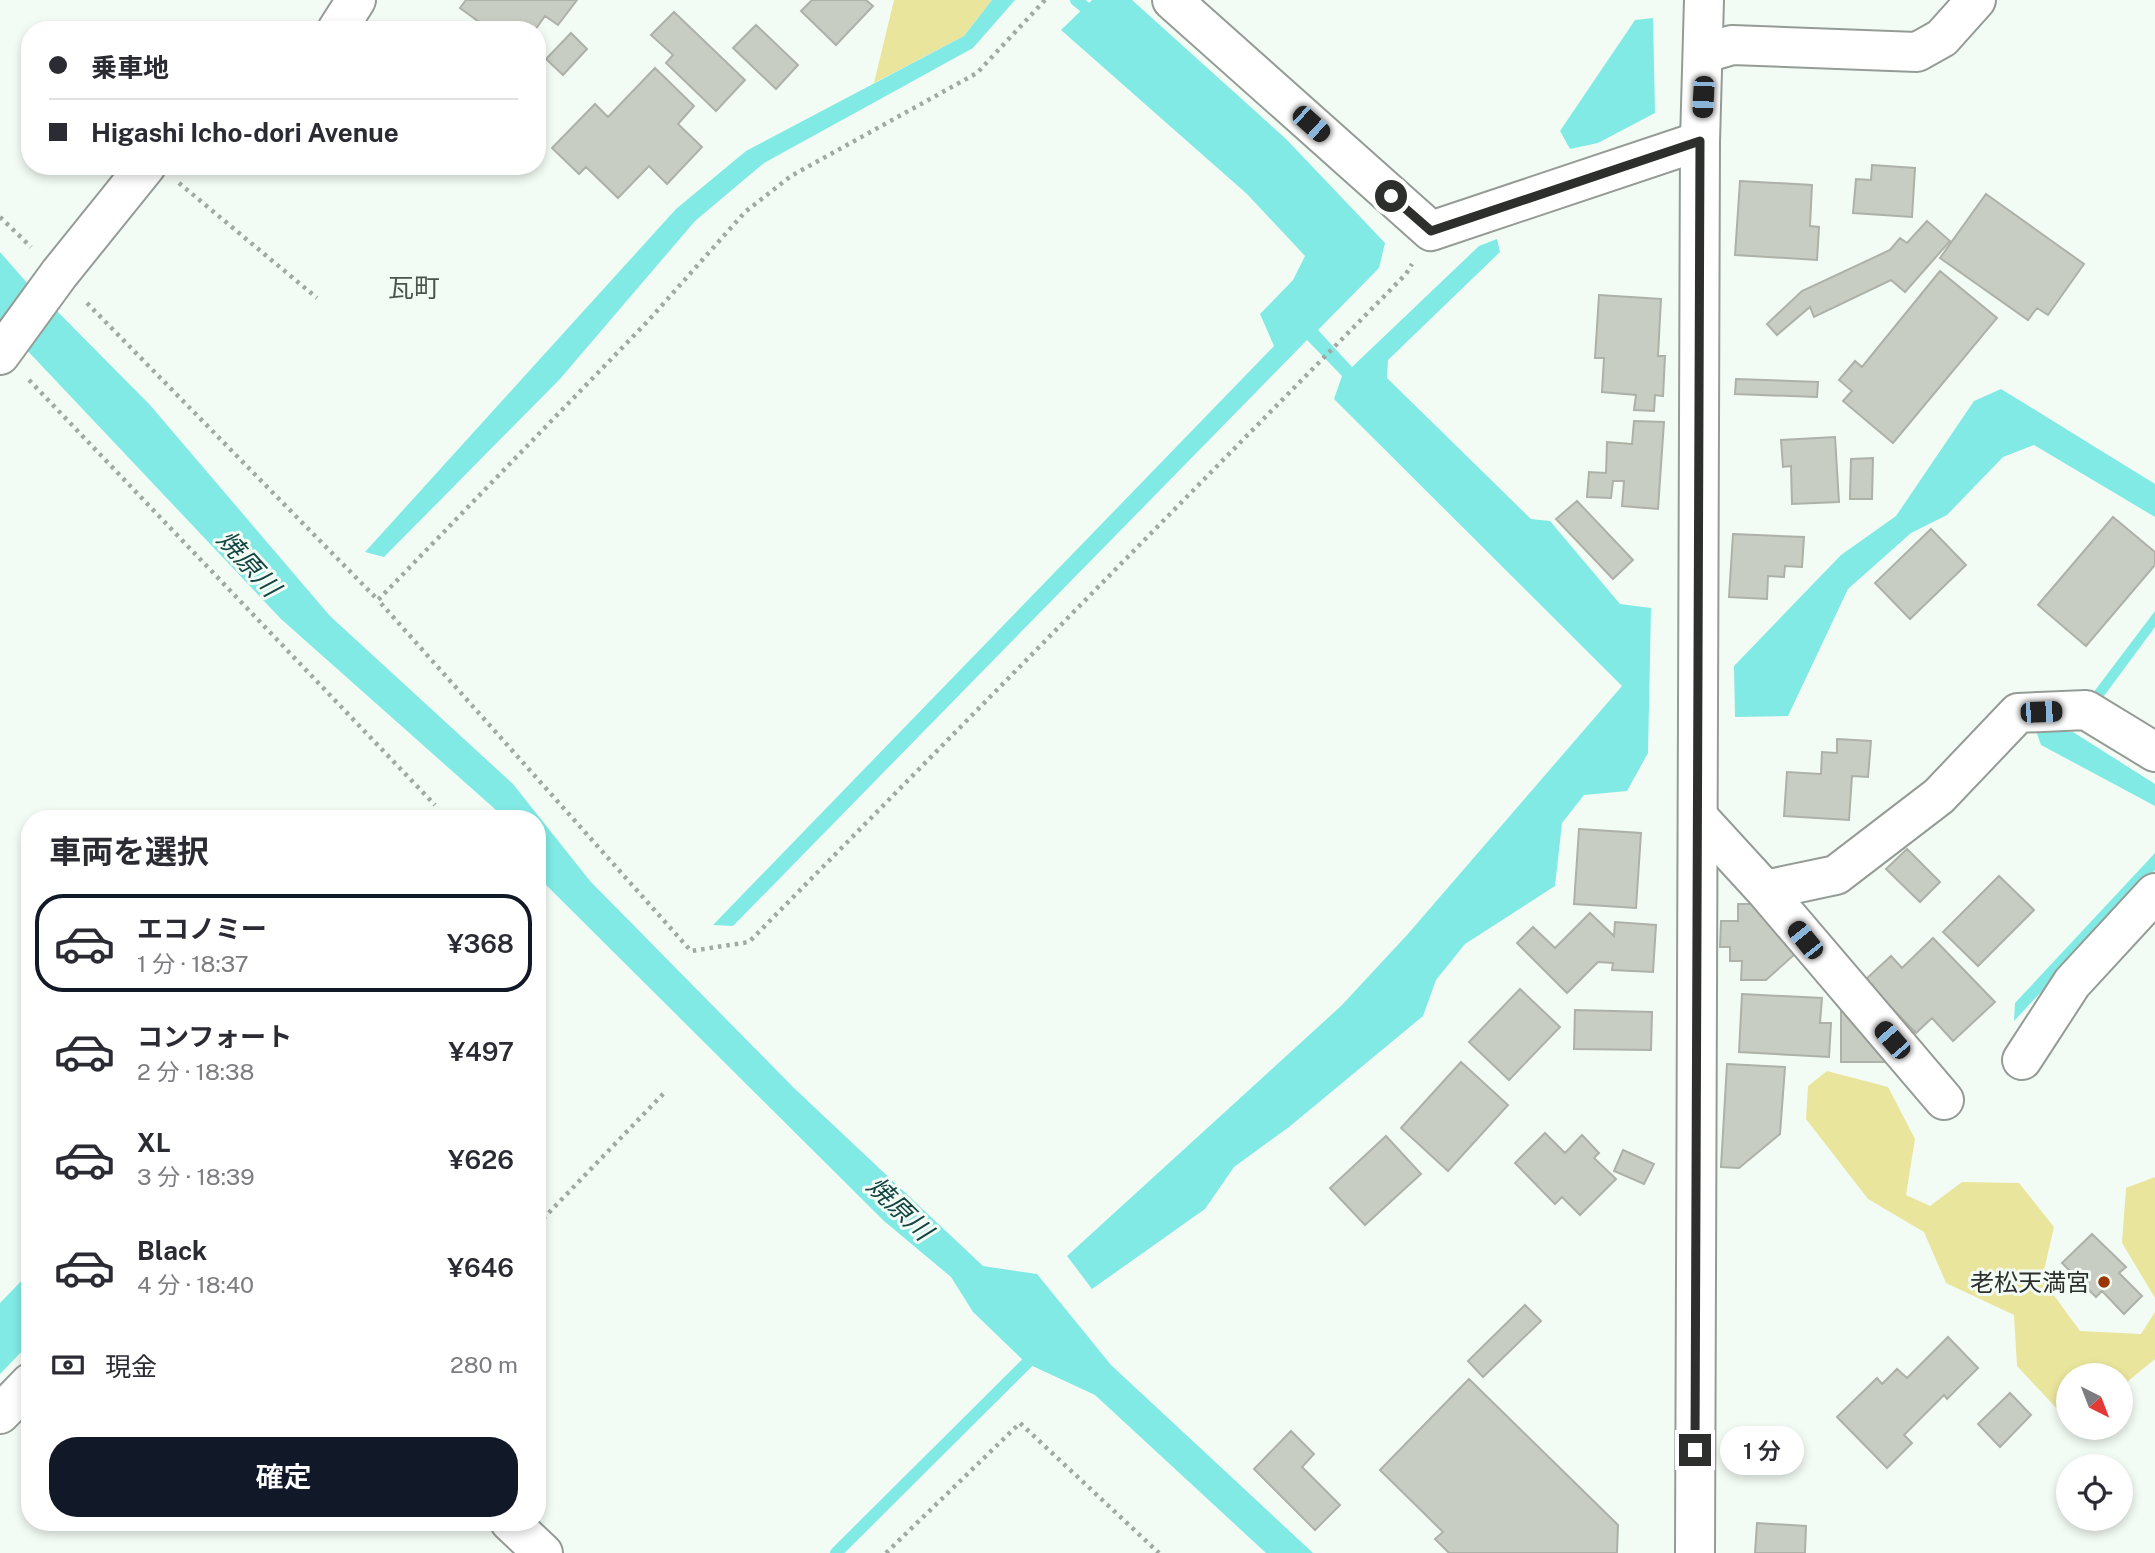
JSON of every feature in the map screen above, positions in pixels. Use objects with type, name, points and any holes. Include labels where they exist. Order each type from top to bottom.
[{"type":"street","points":[[343,21],[356,0]]},
{"type":"street","points":[[1171,0],[1431,231],[1700,141]]},
{"type":"street","points":[[1695,1553],[1700,141],[1704,0]]},
{"type":"street","points":[[1704,53],[1732,45],[1917,52],[1942,38],[1976,0]]},
{"type":"street","points":[[1,352],[59,274],[154,175]]},
{"type":"street","points":[[1765,890],[1836,875],[1939,796],[2018,713],[2087,710],[2155,752]]},
{"type":"street","points":[[1699,818],[1765,890],[1944,1100]]},
{"type":"street","points":[[2022,1060],[2072,983],[2155,893]]},
{"type":"street","points":[[0,1415],[21,1393]]},
{"type":"street","points":[[520,1531],[543,1553]]},
{"type":"path","points":[[378,600],[648,321],[745,212],[791,176],[977,73],[1045,0]]},
{"type":"path","points":[[163,175],[317,298]]},
{"type":"path","points":[[0,218],[59,274],[378,600],[691,951],[749,942],[1406,274],[1431,231]]},
{"type":"path","points":[[1,352],[435,805]]},
{"type":"path","points":[[546,1216],[664,1093]]},
{"type":"path","points":[[886,1553],[1020,1423],[1159,1553]]},
{"type":"shaded area","points":[[894,0],[992,0],[964,36],[874,83]]},
{"type":"shaded area","points":[[1827,1071],[1888,1087],[1915,1139],[1906,1195],[1930,1206],[1962,1182],[2019,1183],[2054,1227],[2042,1279],[2080,1331],[2141,1334],[2155,1312],[2155,1359],[2133,1377],[2133,1363],[2056,1363],[2056,1408],[2017,1366],[2014,1315],[1946,1283],[1924,1232],[1868,1199],[1806,1119],[1808,1086]]},
{"type":"shaded area","points":[[2155,1177],[2155,1298],[2122,1243],[2126,1188]]},
{"type":"water","points":[[992,0],[1015,0],[973,48],[764,163],[695,221],[560,379],[384,557],[365,552],[676,209],[746,151],[964,36]]},
{"type":"water","points":[[1092,0],[1132,0],[1286,139],[1385,243],[1379,268],[1318,330],[1352,367],[1479,246],[1497,239],[1500,252],[1388,360],[1387,378],[1531,519],[1550,521],[1620,604],[1651,608],[1648,753],[1627,791],[1584,795],[1562,823],[1555,886],[1465,944],[1436,980],[1423,1016],[1289,1127],[1234,1167],[1205,1209],[1092,1289],[1067,1256],[1341,1006],[1407,935],[1622,686],[1334,399],[1342,376],[1307,340],[733,926],[713,925],[1274,346],[1260,314],[1293,280],[1305,256],[1247,194],[1061,30]]},
{"type":"water","points":[[1653,18],[1655,113],[1598,143],[1570,149],[1560,131],[1635,20]]},
{"type":"water","points":[[0,252],[28,284],[0,320]]},
{"type":"water","name":"焼原川","points":[[52,306],[150,405],[330,616],[513,784],[534,810],[496,810],[281,619],[23,346]]},
{"type":"water","points":[[2001,389],[2155,484],[2155,517],[2034,445],[2003,457],[1947,515],[1911,533],[1848,589],[1788,716],[1735,717],[1734,666],[1841,555],[1896,516],[1974,401]]},
{"type":"water","points":[[2155,611],[2155,627],[2104,696],[2093,693]]},
{"type":"water","points":[[2036,731],[2073,732],[2155,784],[2155,806],[2041,745]]},
{"type":"water","name":"焼原川","points":[[546,826],[590,881],[794,1088],[983,1266],[1037,1274],[1111,1365],[1313,1553],[1266,1553],[1095,1395],[1026,1363],[973,1312],[951,1277],[884,1221],[546,885]]},
{"type":"water","points":[[2155,853],[2155,870],[2014,1021],[2015,1003]]},
{"type":"water","points":[[21,1281],[21,1352],[0,1374],[0,1303]]},
{"type":"building","points":[[466,0],[577,0],[558,25],[545,16],[541,21],[478,21],[460,8]]},
{"type":"building","points":[[812,0],[866,0],[873,6],[836,45],[801,11]]},
{"type":"building","points":[[674,12],[745,80],[716,111],[666,63],[673,55],[651,35]]},
{"type":"building","points":[[756,25],[798,65],[776,89],[733,48]]},
{"type":"building","points":[[571,33],[587,49],[563,75],[546,59]]},
{"type":"building","points":[[655,68],[694,106],[678,124],[702,147],[667,184],[649,166],[618,198],[586,167],[579,174],[552,148],[595,104],[608,117]]},
{"type":"building","points":[[1872,165],[1915,168],[1912,217],[1853,213],[1856,179],[1871,180]]},
{"type":"building","points":[[1740,181],[1812,185],[1810,226],[1819,227],[1817,260],[1735,255]]},
{"type":"building","points":[[1986,194],[2084,264],[2048,315],[2037,308],[2028,320],[1940,258]]},
{"type":"building","points":[[1927,221],[1950,241],[1905,292],[1891,280],[1814,317],[1810,307],[1777,335],[1767,324],[1802,291],[1890,250],[1900,238],[1907,243]]},
{"type":"building","points":[[1940,271],[1997,318],[1893,443],[1843,401],[1852,391],[1839,380],[1855,361],[1862,367]]},
{"type":"building","points":[[1599,295],[1661,299],[1658,356],[1665,356],[1663,396],[1655,395],[1654,411],[1634,410],[1636,395],[1602,392],[1604,358],[1595,358]]},
{"type":"building","points":[[1736,379],[1818,382],[1817,397],[1735,394]]},
{"type":"building","points":[[1634,421],[1664,422],[1658,509],[1622,506],[1624,481],[1613,481],[1611,498],[1587,497],[1589,472],[1606,473],[1607,442],[1632,444]]},
{"type":"building","points":[[1835,437],[1839,502],[1792,504],[1791,466],[1783,467],[1781,440]]},
{"type":"building","points":[[1873,458],[1872,499],[1850,499],[1851,459]]},
{"type":"building","points":[[1577,501],[1633,560],[1613,579],[1556,519]]},
{"type":"building","points":[[2113,517],[2155,552],[2155,565],[2086,646],[2038,605]]},
{"type":"building","points":[[1931,529],[1966,565],[1910,619],[1875,583]]},
{"type":"building","points":[[1733,534],[1804,537],[1802,567],[1785,566],[1784,577],[1768,576],[1767,599],[1729,597]]},
{"type":"building","points":[[1837,739],[1871,741],[1868,777],[1852,776],[1849,820],[1784,816],[1787,772],[1821,774],[1822,752],[1837,753]]},
{"type":"building","points":[[1579,829],[1641,833],[1636,908],[1574,904]]},
{"type":"building","points":[[1907,849],[1940,882],[1920,902],[1886,869]]},
{"type":"building","points":[[1999,876],[2034,910],[1978,966],[1943,932]]},
{"type":"building","points":[[1738,904],[1753,904],[1795,954],[1766,980],[1741,980],[1742,961],[1730,961],[1730,947],[1720,947],[1721,921],[1738,921]]},
{"type":"building","points":[[1590,913],[1614,936],[1615,922],[1656,925],[1653,972],[1612,970],[1613,963],[1598,962],[1567,993],[1517,943],[1533,927],[1555,948]]},
{"type":"building","points":[[1933,938],[1995,1002],[1953,1041],[1932,1018],[1916,1033],[1865,980],[1891,956],[1902,968]]},
{"type":"building","points":[[1520,989],[1560,1027],[1509,1080],[1469,1042]]},
{"type":"building","points":[[1742,994],[1822,998],[1820,1023],[1831,1023],[1829,1057],[1739,1052]]},
{"type":"building","points":[[1841,1007],[1888,1062],[1841,1062]]},
{"type":"building","points":[[1575,1010],[1652,1012],[1651,1050],[1574,1049]]},
{"type":"building","points":[[1461,1062],[1508,1105],[1448,1171],[1401,1128]]},
{"type":"building","points":[[1727,1064],[1785,1067],[1780,1134],[1739,1168],[1721,1167]]},
{"type":"building","points":[[1545,1133],[1565,1153],[1582,1135],[1599,1153],[1594,1158],[1616,1179],[1580,1215],[1562,1197],[1555,1204],[1515,1163]]},
{"type":"building","points":[[1386,1136],[1421,1174],[1365,1225],[1330,1188]]},
{"type":"building","points":[[1623,1150],[1654,1164],[1644,1184],[1614,1171]]},
{"type":"building","name":"老松天満宮","points":[[2092,1234],[2126,1267],[2119,1273],[2142,1296],[2124,1314],[2102,1291],[2096,1297],[2062,1263]]},
{"type":"building","points":[[1525,1305],[1541,1321],[1483,1377],[1468,1361]]},
{"type":"building","points":[[1948,1337],[1978,1368],[1947,1399],[1944,1395],[1904,1435],[1912,1443],[1887,1468],[1837,1417],[1877,1378],[1882,1384],[1897,1369],[1907,1378]]},
{"type":"building","points":[[1469,1379],[1618,1525],[1617,1553],[1449,1553],[1435,1539],[1443,1532],[1380,1470]]},
{"type":"building","points":[[2010,1393],[2031,1415],[2000,1447],[1978,1424]]},
{"type":"building","points":[[1291,1431],[1314,1454],[1302,1467],[1340,1505],[1315,1530],[1254,1469]]},
{"type":"building","points":[[1757,1523],[1806,1526],[1805,1553],[1755,1553]]},
{"type":"waterway","points":[[1076,0],[1097,17]]},
{"type":"waterway","points":[[836,1553],[1037,1353]]},
{"type":"place","name":"老松天満宮","points":[[2104,1282]]},
{"type":"district","name":"瓦町","points":[[414,287]]},
{"type":"route","points":[[1391,196],[1431,231],[1700,141],[1695,1450]]}]
